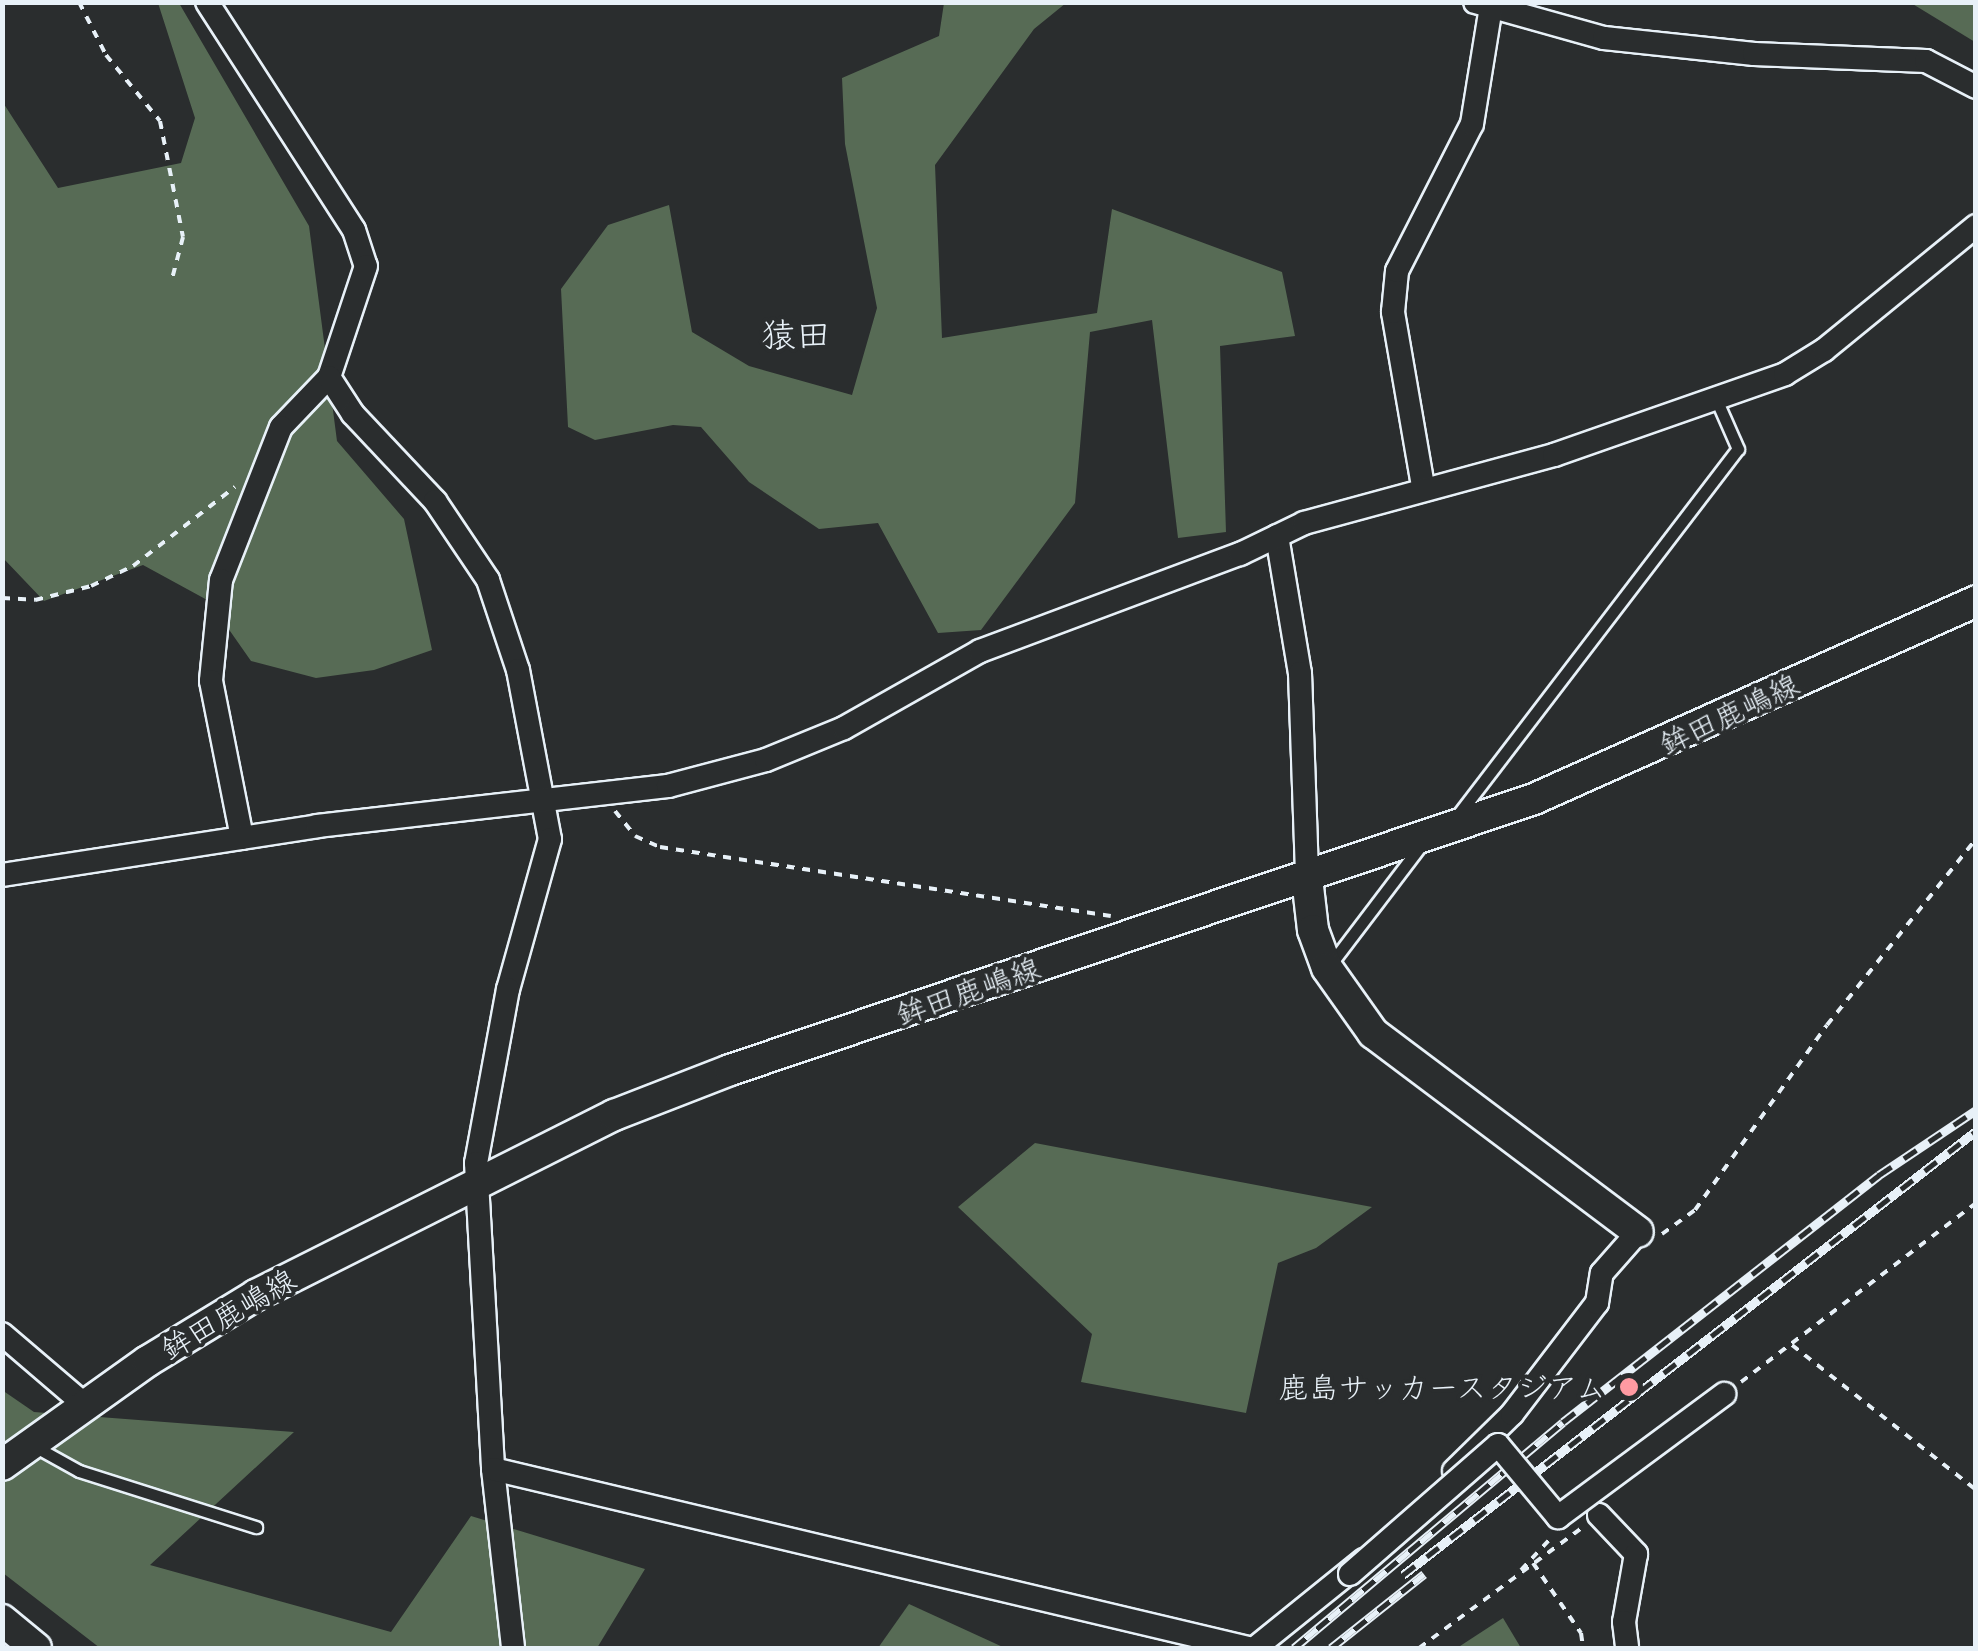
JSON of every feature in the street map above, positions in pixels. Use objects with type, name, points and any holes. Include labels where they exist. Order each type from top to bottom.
[{"type":"main road","name":"鉾田鹿嶋線","points":[[2,1465],[85,1405],[256,1295],[476,1182],[730,1070],[1438,833],[1674,740],[1976,600]]},
{"type":"main road","points":[[1307,878],[1313,930],[1327,968],[1373,1033],[1398,1056],[1638,1232]]},
{"type":"main road","points":[[2,1620],[36,1648]]},
{"type":"street","points":[[207,2],[246,54],[360,248],[366,266],[360,295],[330,377],[297,404],[262,465],[221,580],[210,681],[242,838]]},
{"type":"street","points":[[1423,486],[1393,312],[1397,271],[1472,124],[1483,5],[1604,38],[1754,54],[1926,61],[1976,87]]},
{"type":"street","points":[[2,875],[242,838],[541,799],[603,796],[668,786],[766,760],[844,728],[980,651],[1277,536],[1423,486],[1554,455],[1784,374],[1824,350],[1976,226]]},
{"type":"street","points":[[330,377],[352,414],[435,501],[488,580],[518,670],[550,839],[508,989],[477,1140],[476,1182],[494,1468],[512,1648]]},
{"type":"street","points":[[1277,536],[1300,673],[1307,878]]},
{"type":"street","points":[[1350,1574],[1512,1414],[1597,1304],[1602,1273],[1638,1232]]},
{"type":"street","points":[[2,1334],[85,1405]]},
{"type":"street","points":[[494,1468],[1251,1648],[1350,1574],[1498,1445],[1558,1517],[1724,1394]]},
{"type":"street","points":[[1600,1515],[1636,1554],[1624,1622],[1627,1648]]},
{"type":"lane","points":[[1327,968],[1438,833],[1738,449],[1716,399]]},
{"type":"lane","points":[[31,1444],[79,1472],[256,1527]]},
{"type":"path","points":[[78,2],[106,56],[160,122],[184,238],[172,278]]},
{"type":"path","points":[[2,598],[36,600],[133,566],[262,465]]},
{"type":"path","points":[[603,796],[635,836],[660,848],[1119,917],[1141,932]]},
{"type":"path","points":[[1638,1232],[1660,1235],[1695,1210],[1827,1025],[1976,838]]},
{"type":"path","points":[[1792,1345],[1976,1490]]},
{"type":"path","points":[[1514,1577],[1562,1528],[1558,1517]]},
{"type":"path","points":[[1533,1563],[1581,1632],[1583,1648]]},
{"type":"green space","points":[[158,3],[179,3],[309,226],[337,441],[404,519],[432,650],[374,670],[316,678],[251,661],[209,601],[143,565],[44,601],[3,558],[2,101],[58,188],[181,163],[195,118]]},
{"type":"green space","points":[[944,3],[1066,3],[1034,29],[935,165],[942,338],[1097,313],[1112,209],[1282,272],[1295,336],[1220,346],[1226,532],[1178,538],[1152,320],[1090,332],[1075,503],[981,630],[938,633],[878,523],[819,529],[749,482],[701,427],[673,425],[595,440],[568,427],[561,289],[608,225],[669,205],[692,332],[749,366],[852,395],[877,308],[845,144],[842,78],[939,36]]},
{"type":"green space","points":[[1911,3],[1975,3],[1975,42]]},
{"type":"green space","points":[[1035,1143],[1372,1207],[1316,1248],[1278,1263],[1246,1413],[1081,1382],[1092,1334],[958,1207]]},
{"type":"green space","points":[[2,1390],[34,1412],[294,1432],[150,1565],[391,1632],[471,1516],[645,1569],[597,1648],[100,1648],[3,1573]]},
{"type":"green space","points":[[909,1604],[1005,1648],[878,1648]]},
{"type":"green space","points":[[1503,1618],[1521,1648],[1457,1648]]},
{"type":"railway","points":[[1294,1648],[1563,1422],[1879,1175],[1976,1110]]},
{"type":"railway","points":[[1403,1575],[1976,1131]]},
{"type":"railway","points":[[1331,1648],[1424,1574]]},
{"type":"place","name":"鹿島サッカースタジアム","points":[[1629,1387]]},
{"type":"district","name":"猿田","points":[[796,334]]}]
